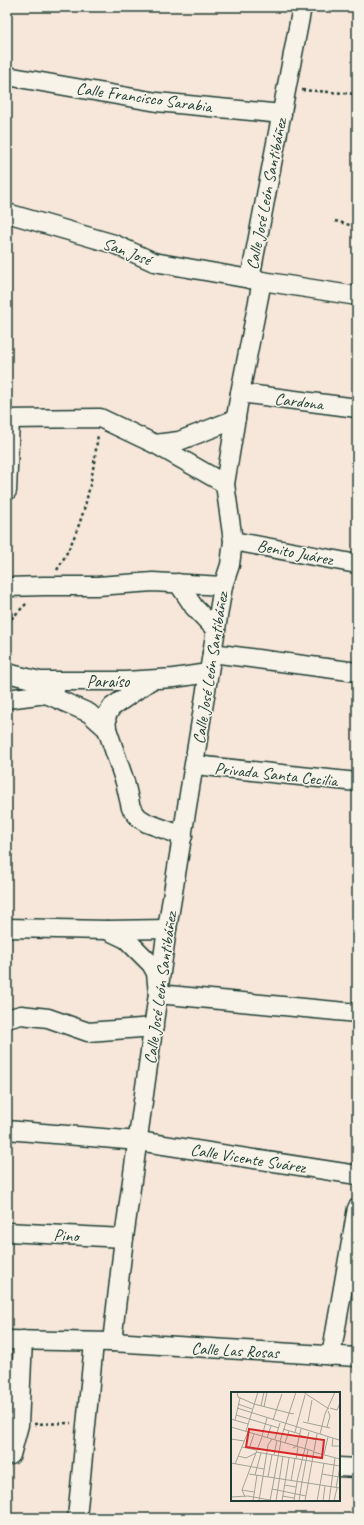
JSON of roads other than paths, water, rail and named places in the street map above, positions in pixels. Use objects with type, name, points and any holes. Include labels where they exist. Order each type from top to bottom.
[{"type":"street","name":"Calle José León Santibáñez","points":[[112,1342],[124,1238],[167,929],[195,765],[208,672],[223,586],[230,565],[233,541],[225,484],[282,114],[302,7]]},
{"type":"street","name":"Calle Francisco Sarabia","points":[[7,76],[157,102],[282,114]]},
{"type":"street","name":"San José","points":[[7,214],[114,244],[154,262],[357,296]]},
{"type":"street","name":"Cardona","points":[[240,393],[357,408]]},
{"type":"street","points":[[7,491],[8,419],[100,418],[155,444],[225,484]]},
{"type":"street","points":[[155,444],[179,441],[236,419]]},
{"type":"street","name":"Benito Juárez","points":[[233,541],[357,564]]},
{"type":"street","points":[[7,587],[97,586],[153,582],[223,586]]},
{"type":"street","points":[[178,583],[194,607],[216,630]]},
{"type":"street","points":[[212,653],[357,672]]},
{"type":"street","name":"Paraíso","points":[[7,673],[40,681],[64,681],[152,680],[208,672]]},
{"type":"street","points":[[152,680],[112,707],[106,716],[107,729],[125,782],[130,808],[139,818],[147,823],[183,836]]},
{"type":"street","points":[[7,699],[46,694],[64,681]]},
{"type":"street","points":[[46,694],[89,713],[107,729]]},
{"type":"street","name":"Privada Santa Cecilia","points":[[195,765],[357,782]]},
{"type":"street","points":[[7,928],[107,930],[167,929]]},
{"type":"street","points":[[107,930],[126,940],[151,964],[156,973],[158,994],[357,1013]]},
{"type":"street","points":[[7,1018],[21,1015],[48,1018],[88,1032],[154,1027]]},
{"type":"street","name":"Calle Vicente Suárez","points":[[7,1130],[138,1141],[357,1175]]},
{"type":"street","points":[[331,1356],[357,1208]]},
{"type":"street","name":"Pino","points":[[7,1232],[124,1238]]},
{"type":"street","points":[[11,1455],[19,1425],[15,1340]]},
{"type":"street","name":"Calle Las Rosas","points":[[15,1340],[94,1343],[112,1342],[357,1357]]},
{"type":"street","points":[[77,1518],[94,1343]]},
{"type":"street","points":[[340,1466],[357,1468]]}]
